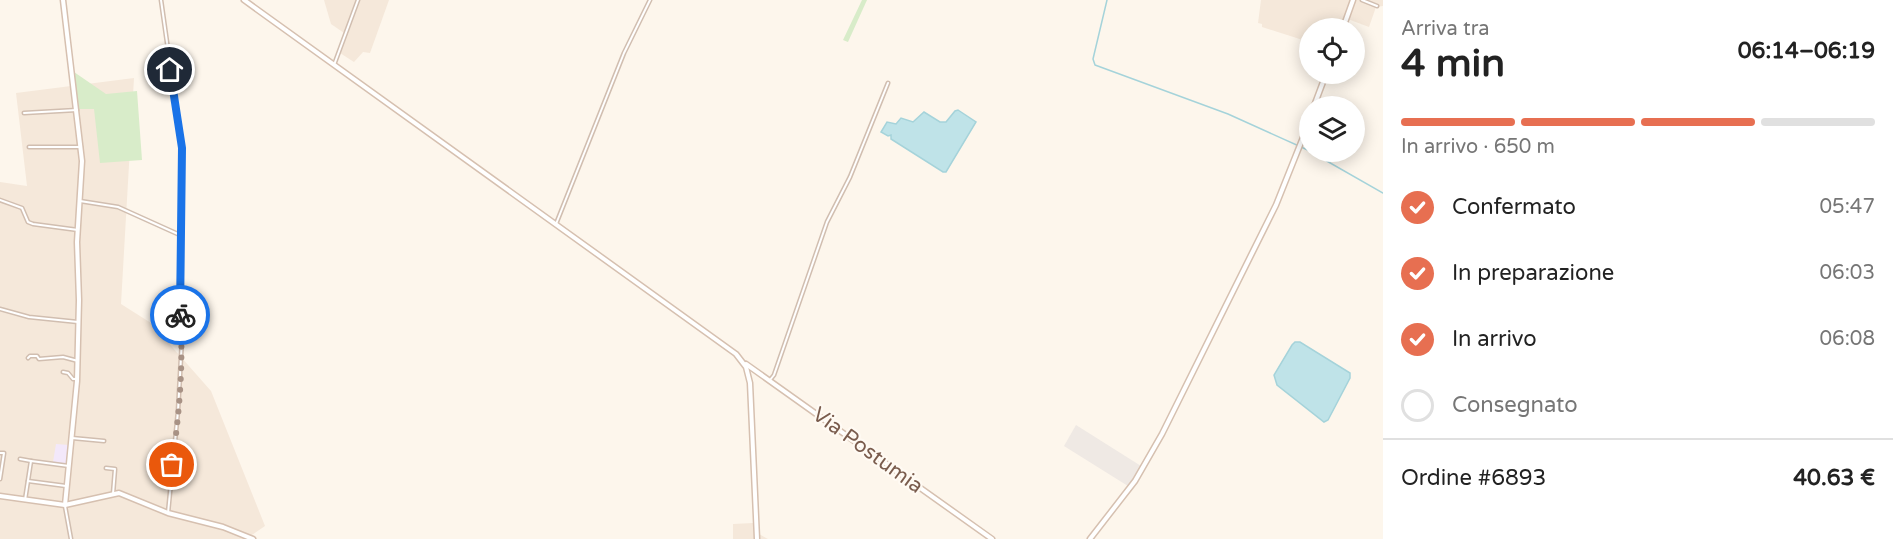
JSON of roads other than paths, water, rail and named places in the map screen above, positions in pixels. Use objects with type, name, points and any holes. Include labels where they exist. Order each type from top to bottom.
[{"type":"main road","points":[[63,0],[81,147],[78,230],[78,361],[65,505]]},
{"type":"main road","name":"Via Postumia","points":[[244,0],[736,354],[743,362],[992,539]]},
{"type":"main road","points":[[1347,18],[1353,0]]},
{"type":"main road","points":[[1090,539],[1135,480],[1162,434],[1268,223],[1299,148]]},
{"type":"main road","points":[[743,362],[748,371],[750,383],[757,539]]},
{"type":"main road","points":[[0,496],[65,505],[113,494],[125,495],[168,513],[223,527],[253,539]]},
{"type":"street","points":[[161,0],[182,148],[179,298],[182,339],[168,513]]},
{"type":"street","points":[[334,65],[358,0]]},
{"type":"street","points":[[556,224],[624,53],[650,0]]},
{"type":"street","points":[[1362,0],[1377,6]]},
{"type":"street","points":[[770,380],[774,375],[827,222],[850,177],[888,83]]},
{"type":"street","points":[[24,113],[77,110]]},
{"type":"street","points":[[29,147],[81,147]]},
{"type":"street","points":[[0,200],[22,208],[28,222],[33,225],[78,230]]},
{"type":"street","points":[[80,201],[118,207],[180,235]]},
{"type":"street","points":[[0,309],[29,317],[78,322]]},
{"type":"street","points":[[28,358],[30,356],[37,356],[39,359],[63,357],[78,361]]},
{"type":"street","points":[[63,372],[77,379]]},
{"type":"street","points":[[72,438],[104,441]]},
{"type":"street","points":[[0,453],[4,453],[0,479]]},
{"type":"street","points":[[20,459],[69,466]]},
{"type":"street","points":[[25,501],[31,461]]},
{"type":"street","points":[[106,468],[115,469],[113,494]]},
{"type":"street","points":[[28,481],[66,486]]},
{"type":"street","points":[[65,505],[72,539]]},
{"type":"water","points":[[958,110],[976,122],[946,172],[891,139],[891,135],[888,136],[881,132],[887,122],[896,124],[901,118],[913,122],[924,112],[940,122],[946,122]]},
{"type":"water","points":[[1295,342],[1300,342],[1350,373],[1350,378],[1328,420],[1324,422],[1277,385],[1274,375]]},
{"type":"waterway","points":[[1107,0],[1093,59],[1095,65],[1228,114],[1299,146]]},
{"type":"waterway","points":[[1329,162],[1383,193]]}]
